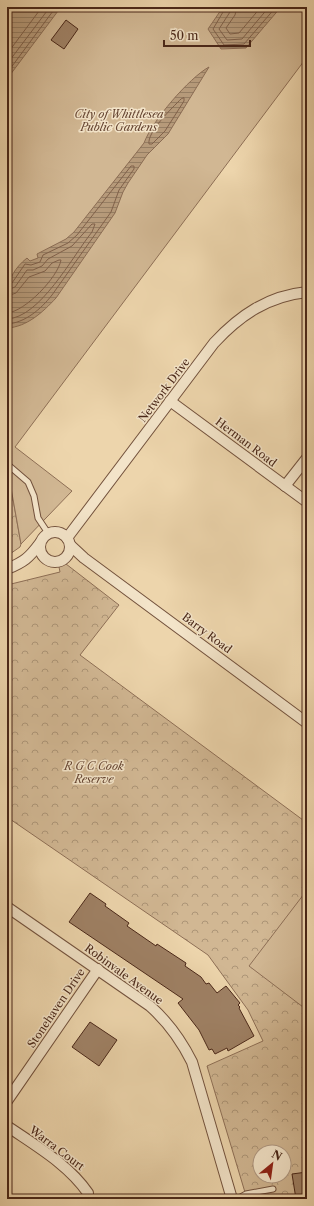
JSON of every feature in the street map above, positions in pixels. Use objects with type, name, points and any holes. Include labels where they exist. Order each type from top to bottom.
[{"type":"street","name":"Network Drive","points":[[69,542],[170,401],[214,343],[230,326],[245,314],[282,296],[307,292]]},
{"type":"street","name":"Herman Road","points":[[170,401],[307,502]]},
{"type":"street","points":[[285,486],[307,458]]},
{"type":"street","points":[[7,570],[22,563],[30,557],[48,533],[55,531],[61,533],[69,542],[69,554],[65,559],[53,562],[22,563]]},
{"type":"street","name":"Barry Road","points":[[69,542],[93,564],[307,723]]},
{"type":"street","points":[[40,543],[42,555],[47,560],[53,562]]},
{"type":"street","name":"Barry Road","points":[[65,559],[93,564]]},
{"type":"street","name":"Robinvale Avenue","points":[[7,907],[150,1006],[169,1025],[185,1048],[196,1075],[232,1199]]},
{"type":"street","name":"Stonehaven Drive","points":[[7,1101],[98,969]]},
{"type":"street","name":"Warra Court","points":[[7,1126],[66,1167],[78,1178],[88,1193]]},
{"type":"lane","points":[[7,464],[28,482],[34,496],[38,518],[48,533]]},
{"type":"lane","points":[[237,1199],[246,1194],[273,1189]]},
{"type":"lane","points":[[269,1199],[275,1198]]},
{"type":"green space","name":"City of Whittlesea Public Gardens","points":[[7,7],[307,7],[307,57],[15,447],[72,491],[21,544],[11,488],[7,485]]},
{"type":"green space","points":[[7,485],[11,488],[21,544],[20,547],[7,556]]},
{"type":"green space","name":"R G C Cook Reserve","points":[[57,557],[119,605],[80,655],[307,823],[307,1199],[247,1199],[207,1066],[263,1041],[248,1010],[208,955],[7,817],[7,585],[60,572]]},
{"type":"green space","points":[[307,890],[307,1010],[249,966]]},
{"type":"water","points":[[7,7],[61,7],[7,79]]},
{"type":"water","points":[[223,7],[281,7],[246,48],[221,49],[208,29]]},
{"type":"water","points":[[209,67],[168,134],[147,155],[128,183],[115,213],[56,298],[28,322],[7,328],[7,298],[13,273],[27,258],[30,261],[38,258],[37,254],[66,239],[74,232],[144,143],[155,123],[172,101],[192,80]]},
{"type":"building","points":[[66,20],[78,29],[64,49],[51,40]]},
{"type":"building","points":[[90,893],[129,923],[127,926],[156,946],[157,944],[186,963],[185,966],[201,977],[206,984],[209,983],[217,993],[226,986],[240,1003],[238,1005],[240,1007],[239,1008],[254,1036],[228,1051],[227,1048],[215,1054],[212,1049],[209,1050],[199,1030],[178,1003],[183,999],[69,922]]},
{"type":"building","points":[[90,1022],[117,1040],[99,1066],[72,1047]]},
{"type":"building","points":[[307,1172],[307,1199],[296,1199],[292,1174]]}]
